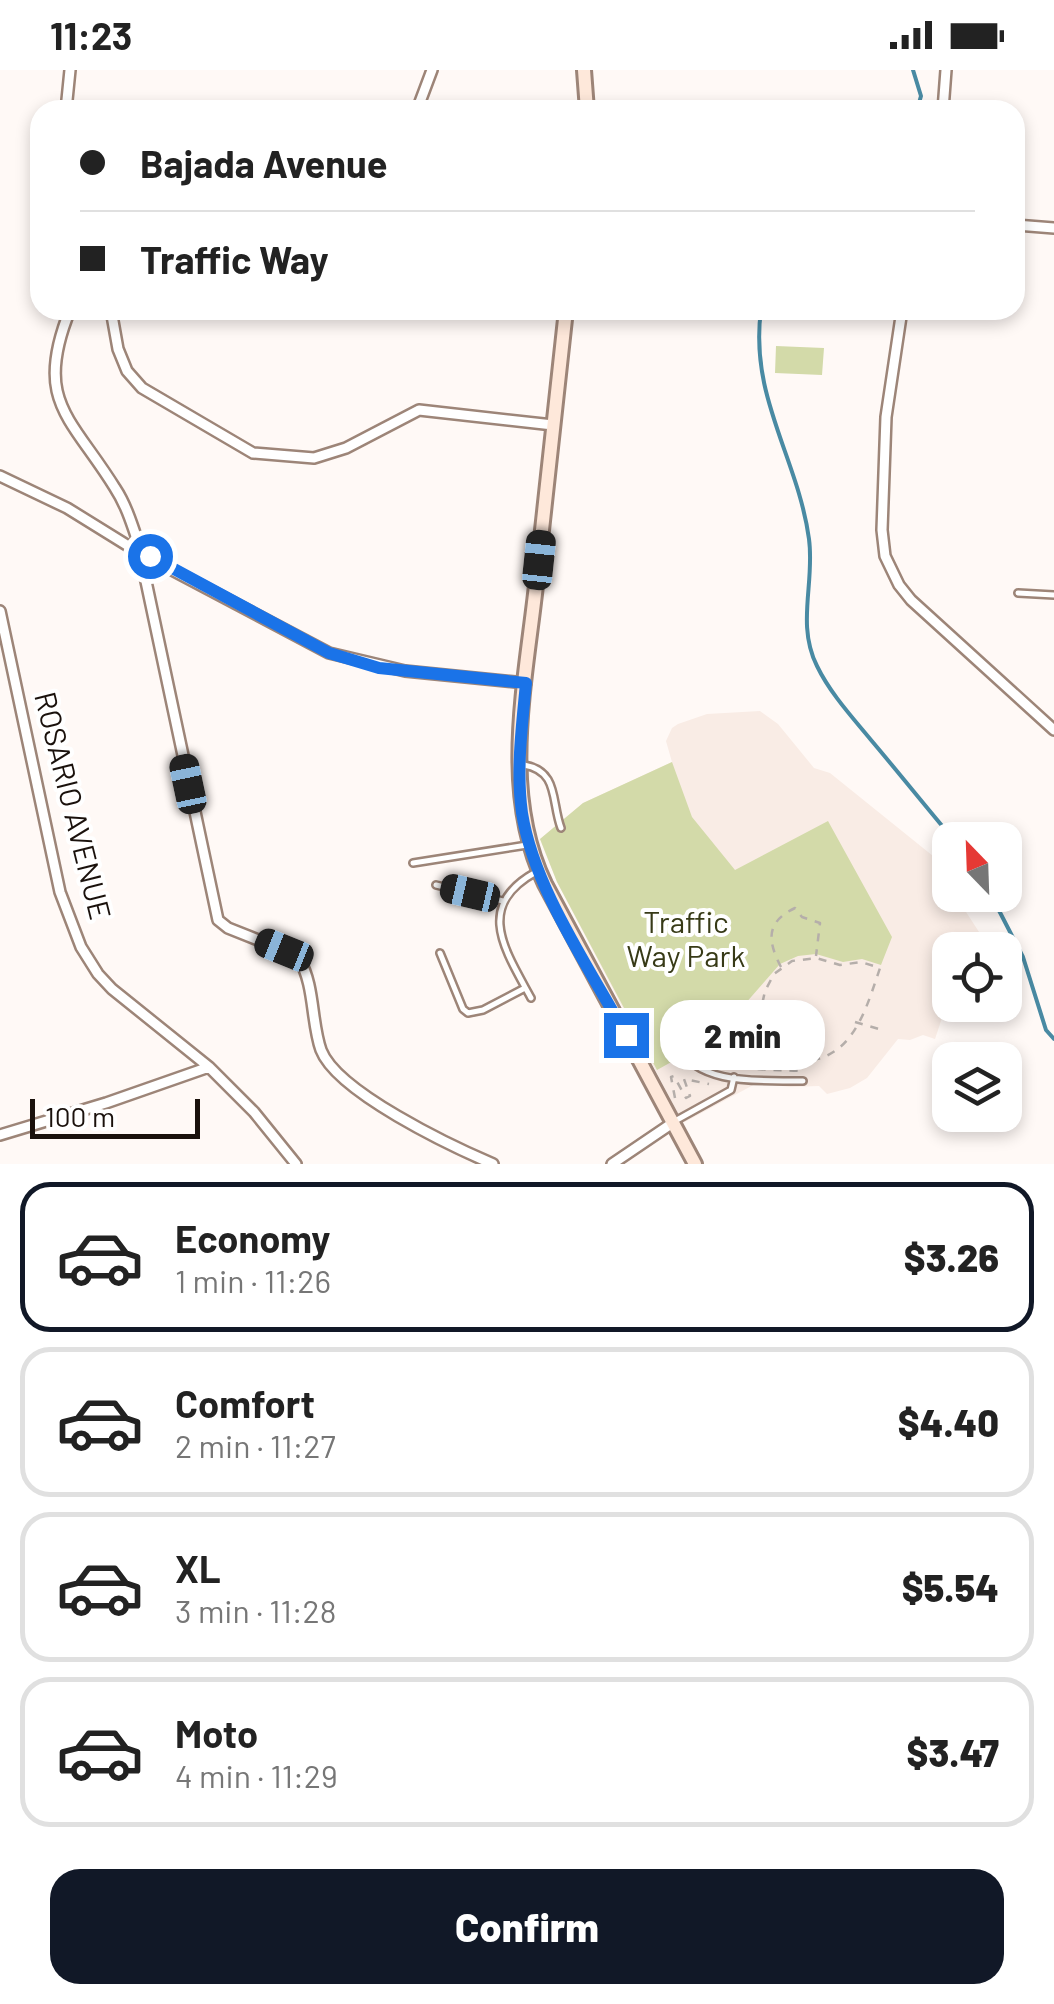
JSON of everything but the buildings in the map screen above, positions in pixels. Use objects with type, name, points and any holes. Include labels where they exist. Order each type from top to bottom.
[{"type":"street","points":[[67,100],[70,70]]},
{"type":"street","points":[[421,100],[432,70]]},
{"type":"street","points":[[584,70],[586,100]]},
{"type":"street","points":[[944,100],[946,70]]},
{"type":"street","points":[[1025,226],[1054,228]]},
{"type":"street","points":[[67,320],[54,359],[60,402],[66,420],[121,498],[137,538],[218,920],[228,928],[291,952],[299,960],[323,1054],[342,1079],[380,1105],[493,1164]]},
{"type":"street","points":[[114,320],[118,348],[142,388],[253,453],[314,458],[346,448],[419,410],[553,426]]},
{"type":"street","points":[[565,320],[526,683],[520,765],[522,814],[539,870],[695,1164]]},
{"type":"street","points":[[901,320],[886,417],[882,530],[885,556],[911,600],[1054,730]]},
{"type":"street","points":[[0,476],[67,508],[138,552],[329,653],[392,670],[526,683]]},
{"type":"street","name":"ROSARIO AVENUE","points":[[0,611],[60,892],[80,947],[112,989],[209,1067],[254,1112],[296,1164]]},
{"type":"street","points":[[0,1134],[209,1067]]},
{"type":"street","points":[[612,1164],[674,1122]]},
{"type":"lane","points":[[1018,593],[1054,595]]},
{"type":"lane","points":[[520,765],[545,772],[552,784],[554,809],[561,828]]},
{"type":"lane","points":[[414,863],[530,845]]},
{"type":"lane","points":[[531,998],[499,934],[503,901],[520,880],[539,870]]},
{"type":"lane","points":[[436,885],[503,901]]},
{"type":"lane","points":[[440,953],[462,1009],[468,1013],[483,1010],[525,988]]},
{"type":"lane","points":[[678,1045],[696,1069],[734,1077],[803,1080]]},
{"type":"lane","points":[[674,1122],[731,1090],[734,1077]]},
{"type":"path","points":[[782,968],[770,944],[771,928],[783,914],[795,908],[802,917],[820,923],[816,958]]},
{"type":"path","points":[[698,1050],[708,1061],[801,1071],[802,1062],[840,1049],[857,1022],[880,968],[862,962],[847,966],[816,958],[792,961],[765,991],[760,1024],[753,1032]]},
{"type":"path","points":[[857,1022],[879,1029]]},
{"type":"path","points":[[728,1064],[724,1051],[729,1037],[739,1031],[753,1032],[765,1050],[762,1067]]},
{"type":"path","points":[[675,1100],[672,1076],[686,1098],[690,1096],[684,1079],[709,1084]]},
{"type":"shaded area","points":[[760,711],[778,724],[814,768],[830,773],[932,855],[932,912],[966,912],[979,932],[932,932],[932,1022],[941,1022],[935,1039],[923,1035],[898,1039],[867,1078],[850,1088],[827,1094],[819,1086],[757,1083],[683,1123],[557,882],[540,839],[583,803],[672,762],[666,741],[672,728],[707,714]]},
{"type":"green space","points":[[776,346],[824,348],[822,375],[775,373]]},
{"type":"green space","name":"Traffic Way Park","points":[[672,762],[692,817],[735,870],[828,821],[892,937],[881,965],[862,959],[843,962],[816,954],[780,964],[716,1037],[657,1070],[557,882],[540,839],[583,803]]},
{"type":"green space","points":[[744,1032],[756,1037],[761,1049],[756,1061],[744,1066],[732,1061],[727,1049],[732,1037]]},
{"type":"waterway","points":[[913,70],[920,100]]},
{"type":"waterway","points":[[760,320],[759,341],[768,399],[809,539],[807,619],[811,650],[822,676],[842,704],[939,822]]},
{"type":"waterway","points":[[1000,912],[1023,957],[1046,1030],[1054,1039]]},
{"type":"route","points":[[150,556],[306,643],[354,662],[526,683],[520,788],[530,845],[556,907],[626,1035]]}]
